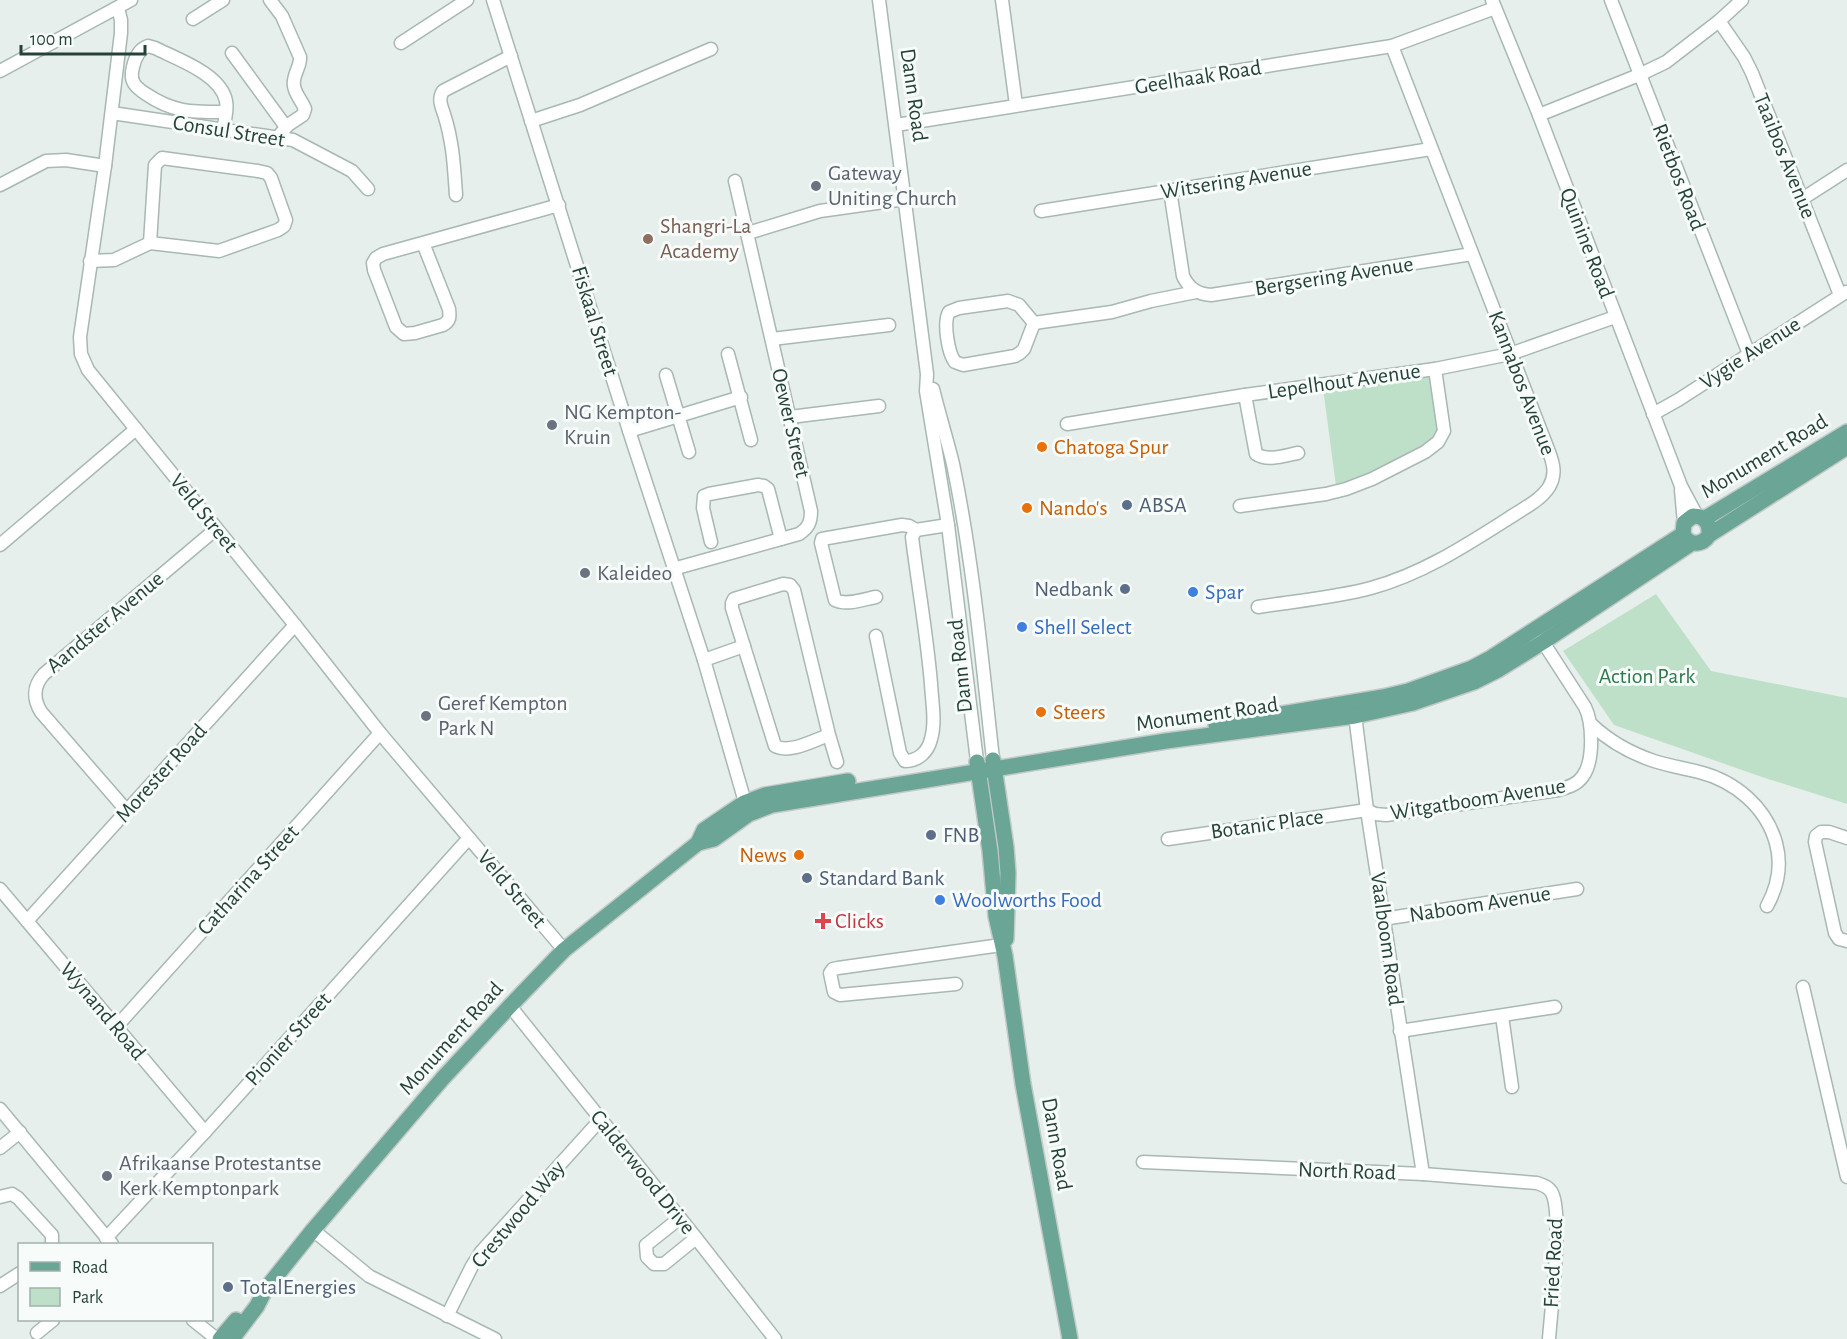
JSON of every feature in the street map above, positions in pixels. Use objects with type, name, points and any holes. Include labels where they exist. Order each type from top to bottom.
[{"type":"main road","name":"Monument Road","points":[[1354,709],[1472,668],[1504,650],[1692,527],[1847,432]]},
{"type":"main road","name":"Monument Road","points":[[1692,527],[1703,542],[1709,535],[1847,447]]},
{"type":"main road","name":"Monument Road","points":[[232,1339],[253,1312],[265,1290],[313,1230],[443,1078],[564,950],[698,843],[704,830],[751,807],[765,795],[978,766],[1354,709],[1413,704],[1487,676],[1544,642],[1692,527]]},
{"type":"main road","points":[[1400,693],[1404,699],[1436,696]]},
{"type":"main road","name":"Dann Road","points":[[994,763],[1008,873],[1003,951]]},
{"type":"main road","name":"Dann Road","points":[[978,766],[996,916],[1023,1084],[1070,1339]]},
{"type":"main road","name":"Monument Road","points":[[212,1338],[265,1290]]},
{"type":"street","points":[[0,71],[131,0]]},
{"type":"street","points":[[232,53],[282,132],[305,112],[294,82],[301,60],[282,16],[270,0]]},
{"type":"street","points":[[401,43],[467,0]]},
{"type":"street","name":"Fiskaal Street","points":[[493,0],[673,569],[704,660],[738,780],[751,807]]},
{"type":"street","name":"Dann Road","points":[[879,0],[927,374],[927,398],[948,525],[978,766]]},
{"type":"street","points":[[1002,0],[1016,105]]},
{"type":"street","name":"Rietbos Road","points":[[1611,0],[1749,354]]},
{"type":"street","points":[[1539,115],[1640,75],[1666,62],[1742,0]]},
{"type":"street","points":[[193,19],[215,2]]},
{"type":"street","name":"Geelhaak Road","points":[[896,125],[1392,46],[1493,4]]},
{"type":"street","name":"Quinine Road","points":[[1493,4],[1539,115],[1681,486],[1692,527]]},
{"type":"street","name":"Veld Street","points":[[117,8],[121,20],[121,33],[105,166],[80,337],[81,354],[88,370],[380,733],[564,950]]},
{"type":"street","name":"Taaibos Avenue","points":[[1719,21],[1747,63],[1802,199],[1844,293]]},
{"type":"street","name":"Kannabos Avenue","points":[[1258,607],[1370,589],[1410,575],[1454,554],[1544,494],[1554,475],[1553,463],[1392,46]]},
{"type":"street","points":[[223,129],[226,112],[226,100],[222,90],[211,78],[198,69],[152,47],[145,47],[140,51],[131,77],[142,92],[174,109],[226,112]]},
{"type":"street","points":[[531,121],[580,105],[711,50]]},
{"type":"street","points":[[456,195],[452,144],[440,103],[441,94],[510,56]]},
{"type":"street","name":"Consul Street","points":[[112,113],[223,129],[282,132],[349,169],[368,189]]},
{"type":"street","name":"Witsering Avenue","points":[[1041,211],[1431,149]]},
{"type":"street","points":[[90,261],[114,260],[150,243],[219,251],[278,230],[284,226],[286,220],[273,180],[267,173],[258,171],[162,158],[155,165],[150,243]]},
{"type":"street","points":[[0,186],[46,161],[66,160],[105,166]]},
{"type":"street","points":[[1802,199],[1847,170]]},
{"type":"street","name":"Oewer Street","points":[[673,569],[799,534],[811,521],[811,511],[790,417],[735,181]]},
{"type":"street","points":[[1170,190],[1184,276],[1189,286],[1196,292]]},
{"type":"street","points":[[748,233],[820,212],[905,199]]},
{"type":"street","points":[[423,243],[449,309],[450,318],[443,325],[404,334],[396,327],[374,270],[373,262],[376,258],[383,254],[559,205]]},
{"type":"street","name":"Bergsering Avenue","points":[[1034,323],[1112,312],[1196,292],[1211,294],[1472,254]]},
{"type":"street","name":"Vygie Avenue","points":[[1653,414],[1844,293]]},
{"type":"street","points":[[1013,302],[1021,307],[1034,323],[1024,349],[1015,356],[963,365],[952,359],[946,318],[949,312],[1013,302]]},
{"type":"street","name":"Lepelhout Avenue","points":[[1067,424],[1245,395],[1434,369],[1510,354],[1615,317]]},
{"type":"street","points":[[772,339],[889,325]]},
{"type":"street","points":[[728,354],[751,440]]},
{"type":"street","points":[[1240,506],[1347,489],[1425,452],[1438,442],[1444,431],[1434,369]]},
{"type":"street","name":"Dann Road","points":[[927,374],[951,455],[961,512],[980,634],[994,763]]},
{"type":"street","points":[[666,375],[689,452]]},
{"type":"street","points":[[1245,395],[1256,454],[1259,457],[1268,458],[1298,453]]},
{"type":"street","points":[[629,430],[741,397]]},
{"type":"street","points":[[790,417],[879,406]]},
{"type":"street","points":[[0,545],[136,429]]},
{"type":"street","points":[[711,542],[703,508],[704,496],[758,485],[768,489],[781,539]]},
{"type":"street","points":[[876,597],[839,603],[835,600],[821,543],[822,539],[902,525],[909,526],[916,531]]},
{"type":"street","points":[[876,636],[900,753],[903,759],[911,760],[921,756],[928,748],[932,738],[933,717],[928,649],[912,537],[916,531],[948,525]]},
{"type":"street","name":"Aandster Avenue","points":[[127,811],[41,712],[36,702],[36,685],[44,674],[216,529]]},
{"type":"street","points":[[829,735],[791,748],[781,749],[775,746],[732,608],[732,601],[738,597],[779,585],[790,585],[794,590],[837,762]]},
{"type":"street","name":"Morester Road","points":[[27,921],[295,625]]},
{"type":"street","points":[[1504,650],[1538,639],[1544,642]]},
{"type":"street","name":"Witgatboom Avenue","points":[[1367,810],[1375,814],[1386,815],[1567,788],[1580,780],[1587,768],[1591,724],[1585,707],[1544,642]]},
{"type":"street","points":[[704,660],[744,646]]},
{"type":"street","name":"Vaalboom Road","points":[[1354,709],[1383,919],[1423,1174]]},
{"type":"street","points":[[1591,724],[1607,738],[1635,754],[1711,776],[1752,801],[1768,822],[1778,853],[1778,879],[1767,906]]},
{"type":"street","name":"Catharina Street","points":[[117,1026],[380,733]]},
{"type":"street","name":"Botanic Place","points":[[1168,839],[1367,810]]},
{"type":"street","points":[[1847,838],[1821,832],[1816,836],[1815,842],[1835,933],[1839,939],[1847,941]]},
{"type":"street","name":"Pionier Street","points":[[109,1241],[469,838]]},
{"type":"street","name":"Wynand Road","points":[[0,889],[205,1132]]},
{"type":"street","name":"Naboom Avenue","points":[[1383,919],[1577,889]]},
{"type":"street","points":[[956,984],[837,995],[834,992],[830,973],[833,969],[838,968],[1003,951]]},
{"type":"street","points":[[1803,987],[1847,1177]]},
{"type":"street","name":"Calderwood Drive","points":[[510,1006],[775,1339]]},
{"type":"street","points":[[1400,1031],[1555,1007]]},
{"type":"street","points":[[1502,1016],[1512,1088]]},
{"type":"street","points":[[0,1109],[109,1241]]},
{"type":"street","name":"Crestwood Way","points":[[447,1316],[481,1252],[601,1119]]},
{"type":"street","points":[[0,1148],[20,1132]]},
{"type":"street","name":"North Road","points":[[1143,1162],[1423,1174],[1537,1183],[1550,1189]]},
{"type":"street","name":"Fried Road","points":[[1549,1339],[1556,1222],[1555,1203],[1550,1189]]},
{"type":"street","points":[[0,1197],[12,1194],[18,1198],[52,1235],[52,1243]]},
{"type":"street","points":[[680,1218],[646,1245],[647,1257],[657,1266],[664,1264],[696,1238]]},
{"type":"street","points":[[313,1230],[369,1276],[495,1339]]},
{"type":"street","points":[[0,1287],[18,1274]]},
{"type":"street","points":[[37,1333],[52,1321]]},
{"type":"street","points":[[193,1321],[212,1338]]},
{"type":"green space","points":[[1429,375],[1432,378],[1439,423],[1438,434],[1426,446],[1363,478],[1336,486],[1323,388]]},
{"type":"green space","name":"Action Park","points":[[1656,594],[1711,671],[1847,698],[1847,804],[1614,725],[1563,651]]},
{"type":"place","name":"Gateway Uniting Church","points":[[816,186]]},
{"type":"place","name":"Shangri-La Academy","points":[[648,239]]},
{"type":"place","name":"NG Kempton- Kruin","points":[[552,425]]},
{"type":"place","name":"Chatoga Spur","points":[[1042,447]]},
{"type":"place","name":"ABSA","points":[[1127,505]]},
{"type":"place","name":"Nando's","points":[[1027,508]]},
{"type":"place","name":"Kaleideo","points":[[585,573]]},
{"type":"place","name":"Nedbank","points":[[1125,589]]},
{"type":"place","name":"Spar","points":[[1193,592]]},
{"type":"place","name":"Shell Select","points":[[1022,627]]},
{"type":"place","name":"Steers","points":[[1041,712]]},
{"type":"place","name":"Geref Kempton Park N","points":[[426,716]]},
{"type":"place","name":"FNB","points":[[931,835]]},
{"type":"place","name":"News","points":[[799,855]]},
{"type":"place","name":"Standard Bank","points":[[807,878]]},
{"type":"place","name":"Woolworths Food","points":[[940,900]]},
{"type":"place","name":"Clicks","points":[[823,921]]},
{"type":"place","name":"Afrikaanse Protestantse Kerk Kemptonpark","points":[[107,1176]]},
{"type":"place","name":"TotalEnergies","points":[[228,1287]]}]
